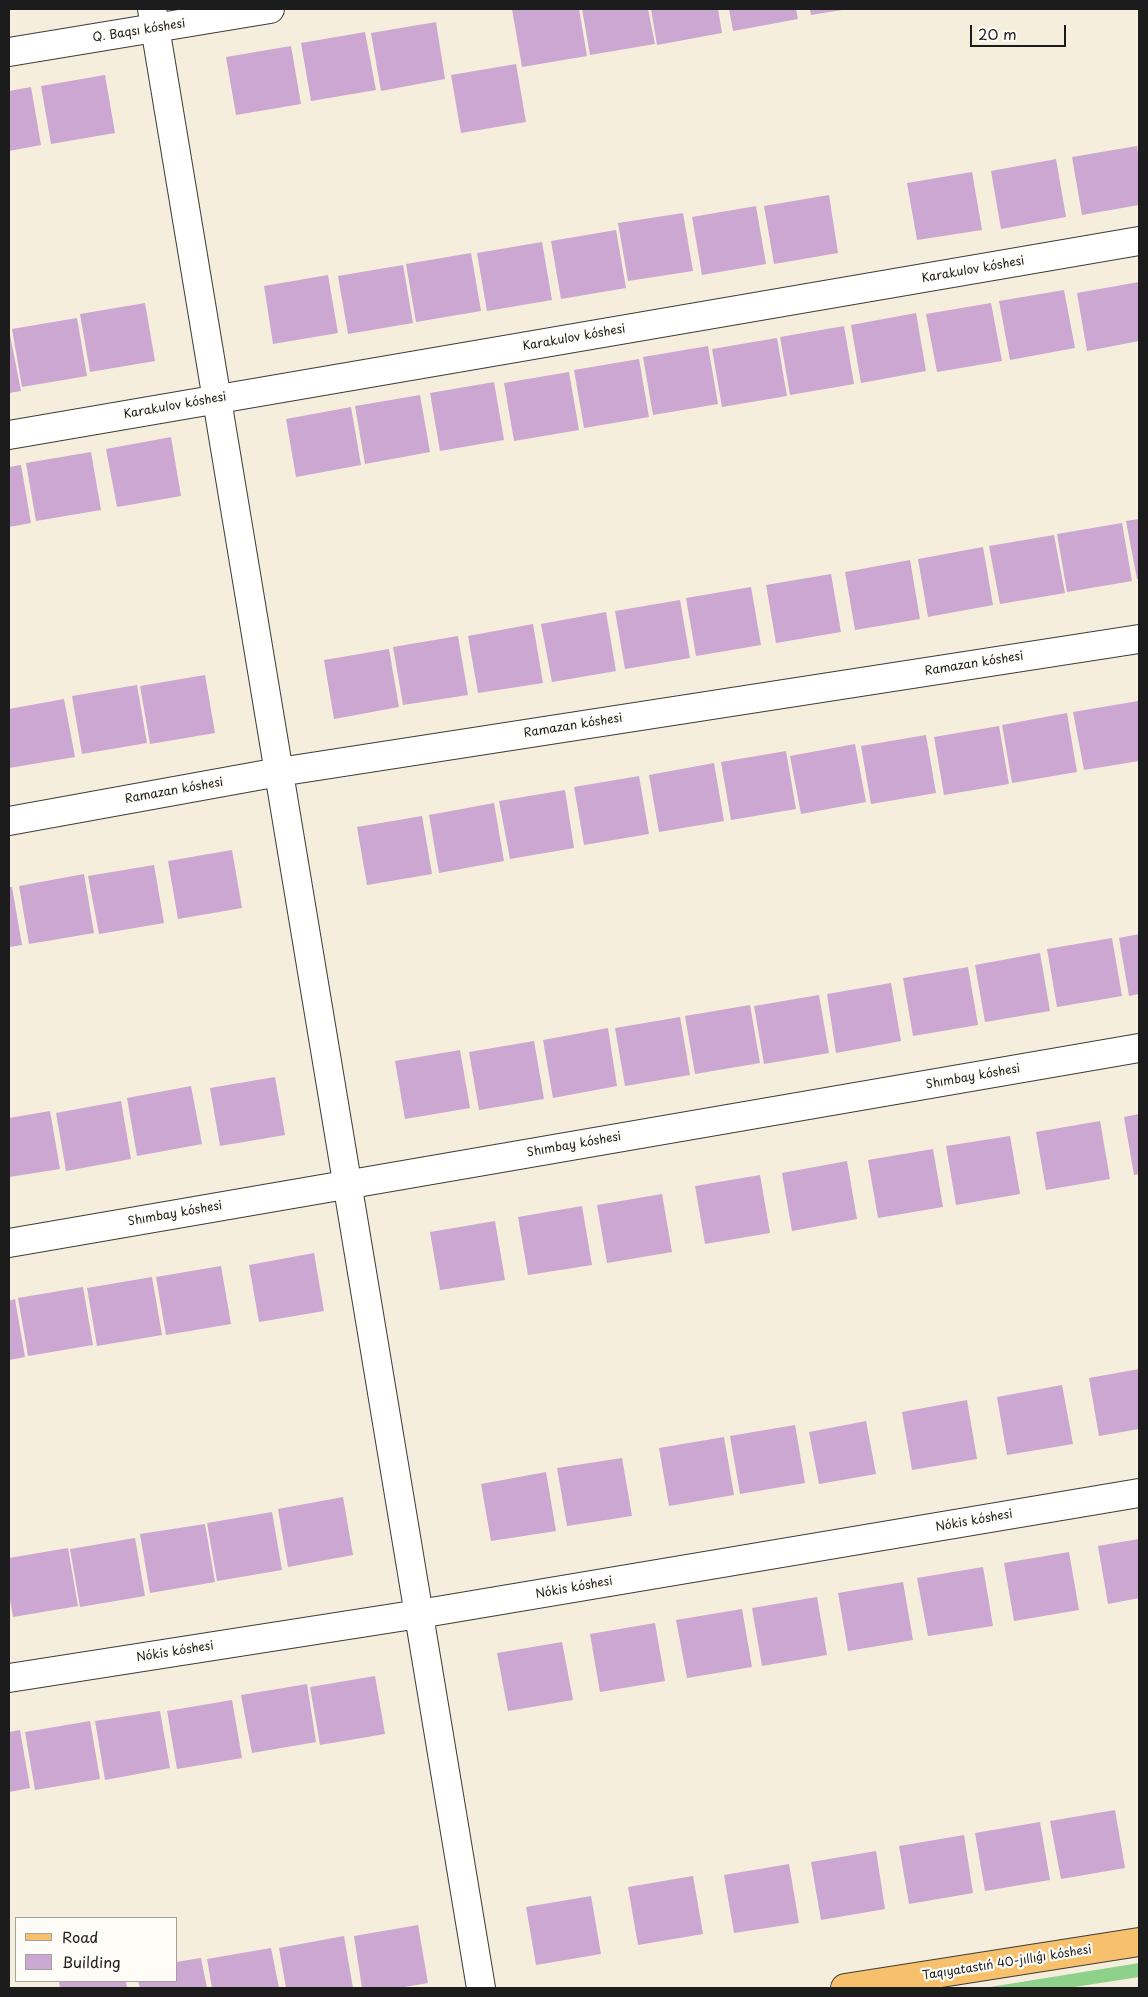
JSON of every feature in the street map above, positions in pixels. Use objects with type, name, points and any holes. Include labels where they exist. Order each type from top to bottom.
[{"type":"main road","name":"Taqıyatastıń 40-jıllıǵı kóshesi","points":[[845,1988],[1139,1942]]},
{"type":"street","name":"Q. Baqsı kóshesi","points":[[9,52],[154,18],[270,9]]},
{"type":"street","points":[[154,18],[481,1988]]},
{"type":"street","name":"Karakulov kóshesi","points":[[9,435],[1139,241]]},
{"type":"street","name":"Ramazan kóshesi","points":[[9,821],[279,772],[1139,639]]},
{"type":"street","name":"Shımbay kóshesi","points":[[9,1244],[1139,1048]]},
{"type":"street","name":"Nókis kóshesi","points":[[9,1678],[419,1614],[1139,1493]]},
{"type":"green space","points":[[1139,1963],[1139,1977],[1068,1988],[984,1988]]},
{"type":"building","points":[[512,9],[579,9],[587,56],[522,67]]},
{"type":"building","points":[[582,9],[648,9],[655,44],[590,55]]},
{"type":"building","points":[[651,9],[718,9],[722,33],[657,45]]},
{"type":"building","points":[[729,9],[796,9],[798,19],[733,31]]},
{"type":"building","points":[[810,9],[842,9],[842,10],[811,15]]},
{"type":"building","points":[[436,22],[445,79],[381,91],[371,33]]},
{"type":"building","points":[[365,32],[376,90],[311,101],[301,43]]},
{"type":"building","points":[[291,46],[301,104],[236,115],[226,57]]},
{"type":"building","points":[[516,64],[526,122],[461,133],[451,75]]},
{"type":"building","points":[[105,75],[115,133],[51,144],[41,86]]},
{"type":"building","points":[[31,87],[41,145],[9,151],[9,91]]},
{"type":"building","points":[[1137,146],[1139,205],[1082,215],[1072,157]]},
{"type":"building","points":[[1056,159],[1066,217],[1001,229],[991,171]]},
{"type":"building","points":[[972,172],[982,230],[917,240],[907,183]]},
{"type":"building","points":[[829,195],[838,253],[774,264],[764,206]]},
{"type":"building","points":[[756,206],[766,264],[702,275],[692,217]]},
{"type":"building","points":[[683,213],[693,271],[628,281],[618,223]]},
{"type":"building","points":[[616,230],[626,288],[561,299],[551,241]]},
{"type":"building","points":[[542,242],[552,300],[487,311],[477,253]]},
{"type":"building","points":[[471,253],[481,311],[416,322],[406,264]]},
{"type":"building","points":[[403,265],[413,323],[348,334],[338,276]]},
{"type":"building","points":[[328,275],[338,333],[273,344],[264,286]]},
{"type":"building","points":[[1139,282],[1139,341],[1087,351],[1077,293]]},
{"type":"building","points":[[1064,290],[1075,348],[1010,360],[999,301]]},
{"type":"building","points":[[145,303],[155,361],[90,372],[80,314]]},
{"type":"building","points":[[991,303],[1002,361],[937,372],[926,314]]},
{"type":"building","points":[[916,313],[926,371],[861,383],[851,325]]},
{"type":"building","points":[[77,318],[87,376],[22,387],[12,329]]},
{"type":"building","points":[[844,326],[854,384],[790,395],[780,337]]},
{"type":"building","points":[[9,330],[21,391],[9,393]]},
{"type":"building","points":[[777,338],[787,396],[722,407],[712,349]]},
{"type":"building","points":[[708,346],[718,404],[653,415],[643,357]]},
{"type":"building","points":[[639,359],[649,417],[584,428],[574,370]]},
{"type":"building","points":[[569,372],[579,430],[514,441],[504,383]]},
{"type":"building","points":[[494,382],[504,440],[440,451],[430,393]]},
{"type":"building","points":[[420,395],[430,452],[365,464],[355,406]]},
{"type":"building","points":[[351,407],[361,465],[296,477],[286,419]]},
{"type":"building","points":[[171,437],[181,496],[117,507],[106,449]]},
{"type":"building","points":[[91,452],[101,510],[36,521],[26,463]]},
{"type":"building","points":[[21,465],[31,523],[9,527],[9,467]]},
{"type":"building","points":[[1139,519],[1139,579],[1137,579],[1126,521]]},
{"type":"building","points":[[1122,523],[1132,581],[1067,592],[1057,534]]},
{"type":"building","points":[[1054,535],[1065,593],[1000,604],[989,546]]},
{"type":"building","points":[[983,547],[993,605],[928,617],[918,559]]},
{"type":"building","points":[[910,560],[920,619],[855,630],[845,572]]},
{"type":"building","points":[[831,574],[841,632],[776,643],[766,585]]},
{"type":"building","points":[[751,587],[761,645],[696,656],[686,598]]},
{"type":"building","points":[[680,600],[690,658],[625,669],[615,611]]},
{"type":"building","points":[[606,612],[616,671],[552,682],[541,624]]},
{"type":"building","points":[[533,624],[543,683],[478,693],[468,636]]},
{"type":"building","points":[[458,636],[468,695],[403,705],[393,647]]},
{"type":"building","points":[[389,649],[399,707],[334,719],[324,660]]},
{"type":"building","points":[[205,675],[215,733],[150,744],[140,686]]},
{"type":"building","points":[[137,685],[147,743],[82,754],[72,696]]},
{"type":"building","points":[[64,699],[75,757],[9,768],[9,709]]},
{"type":"building","points":[[1138,701],[1139,761],[1084,770],[1073,712]]},
{"type":"building","points":[[1067,713],[1077,772],[1012,783],[1002,725]]},
{"type":"building","points":[[999,726],[1009,784],[944,795],[934,737]]},
{"type":"building","points":[[926,735],[936,793],[871,804],[861,746]]},
{"type":"building","points":[[855,744],[866,802],[801,814],[790,756]]},
{"type":"building","points":[[786,751],[796,809],[731,820],[721,762]]},
{"type":"building","points":[[714,763],[724,821],[659,832],[649,775]]},
{"type":"building","points":[[639,776],[649,834],[584,845],[574,787]]},
{"type":"building","points":[[565,790],[574,848],[510,859],[499,801]]},
{"type":"building","points":[[494,803],[504,861],[439,873],[429,815]]},
{"type":"building","points":[[422,816],[432,874],[367,885],[357,827]]},
{"type":"building","points":[[232,850],[242,908],[178,919],[168,861]]},
{"type":"building","points":[[154,865],[164,923],[99,934],[88,876]]},
{"type":"building","points":[[84,874],[94,933],[29,944],[19,886]]},
{"type":"building","points":[[9,887],[12,887],[22,945],[9,947]]},
{"type":"building","points":[[1139,934],[1139,994],[1129,996],[1119,938]]},
{"type":"building","points":[[1112,938],[1122,996],[1057,1007],[1047,949]]},
{"type":"building","points":[[1040,953],[1050,1011],[985,1022],[975,965]]},
{"type":"building","points":[[968,967],[978,1025],[913,1036],[903,978]]},
{"type":"building","points":[[891,983],[901,1041],[836,1053],[827,994]]},
{"type":"building","points":[[819,995],[829,1053],[764,1064],[754,1006]]},
{"type":"building","points":[[750,1005],[760,1063],[695,1074],[685,1016]]},
{"type":"building","points":[[680,1017],[690,1075],[625,1086],[615,1028]]},
{"type":"building","points":[[608,1028],[617,1086],[553,1098],[543,1040]]},
{"type":"building","points":[[534,1041],[544,1099],[479,1110],[469,1052]]},
{"type":"building","points":[[460,1050],[470,1108],[405,1119],[395,1061]]},
{"type":"building","points":[[275,1077],[285,1135],[220,1146],[210,1088]]},
{"type":"building","points":[[191,1086],[202,1144],[137,1156],[127,1098]]},
{"type":"building","points":[[121,1101],[131,1159],[66,1171],[56,1113]]},
{"type":"building","points":[[50,1111],[60,1169],[9,1177],[9,1118]]},
{"type":"building","points":[[1139,1114],[1139,1174],[1134,1175],[1124,1117]]},
{"type":"building","points":[[1100,1121],[1110,1179],[1046,1190],[1036,1132]]},
{"type":"building","points":[[1010,1136],[1020,1194],[956,1205],[946,1146]]},
{"type":"building","points":[[933,1149],[943,1207],[878,1218],[868,1160]]},
{"type":"building","points":[[847,1161],[857,1219],[792,1231],[782,1173]]},
{"type":"building","points":[[760,1175],[770,1233],[705,1244],[695,1186]]},
{"type":"building","points":[[662,1194],[672,1252],[607,1263],[597,1205]]},
{"type":"building","points":[[582,1206],[592,1265],[528,1275],[518,1217]]},
{"type":"building","points":[[495,1221],[505,1280],[440,1290],[430,1232]]},
{"type":"building","points":[[314,1253],[324,1311],[259,1322],[249,1265]]},
{"type":"building","points":[[221,1266],[231,1324],[166,1335],[156,1277]]},
{"type":"building","points":[[152,1277],[162,1335],[97,1346],[87,1288]]},
{"type":"building","points":[[83,1287],[93,1345],[28,1356],[18,1298]]},
{"type":"building","points":[[15,1299],[25,1357],[9,1360],[9,1301]]},
{"type":"building","points":[[1139,1369],[1139,1429],[1099,1436],[1089,1378]]},
{"type":"building","points":[[1062,1385],[1073,1444],[1007,1455],[997,1397]]},
{"type":"building","points":[[967,1400],[977,1459],[912,1470],[902,1412]]},
{"type":"building","points":[[866,1421],[876,1474],[819,1484],[809,1432]]},
{"type":"building","points":[[795,1425],[805,1483],[740,1494],[730,1436]]},
{"type":"building","points":[[724,1437],[734,1495],[669,1506],[659,1448]]},
{"type":"building","points":[[622,1458],[632,1516],[567,1526],[557,1468]]},
{"type":"building","points":[[546,1472],[556,1531],[491,1541],[481,1484]]},
{"type":"building","points":[[343,1497],[353,1555],[288,1567],[278,1509]]},
{"type":"building","points":[[272,1512],[282,1570],[217,1581],[207,1523]]},
{"type":"building","points":[[205,1524],[215,1582],[150,1593],[140,1534]]},
{"type":"building","points":[[135,1538],[145,1596],[80,1607],[70,1549]]},
{"type":"building","points":[[1139,1539],[1139,1598],[1108,1604],[1098,1546]]},
{"type":"building","points":[[68,1548],[78,1606],[13,1617],[9,1593],[9,1558]]},
{"type":"building","points":[[1069,1552],[1079,1610],[1014,1621],[1004,1563]]},
{"type":"building","points":[[983,1567],[993,1626],[928,1636],[917,1578]]},
{"type":"building","points":[[903,1582],[913,1640],[848,1651],[838,1593]]},
{"type":"building","points":[[817,1597],[827,1655],[762,1666],[752,1608]]},
{"type":"building","points":[[742,1609],[752,1667],[687,1678],[676,1620]]},
{"type":"building","points":[[655,1623],[665,1681],[600,1692],[590,1634]]},
{"type":"building","points":[[562,1642],[573,1700],[508,1711],[497,1653]]},
{"type":"building","points":[[375,1676],[385,1734],[320,1745],[310,1687]]},
{"type":"building","points":[[307,1684],[316,1742],[252,1753],[241,1695]]},
{"type":"building","points":[[232,1700],[242,1758],[177,1769],[167,1711]]},
{"type":"building","points":[[160,1711],[170,1768],[105,1780],[95,1721]]},
{"type":"building","points":[[90,1721],[100,1779],[35,1790],[25,1732]]},
{"type":"building","points":[[20,1730],[30,1788],[9,1792],[9,1732]]},
{"type":"building","points":[[1115,1810],[1125,1868],[1061,1879],[1050,1821]]},
{"type":"building","points":[[1040,1822],[1050,1880],[985,1891],[975,1833]]},
{"type":"building","points":[[964,1835],[973,1893],[909,1904],[899,1846]]},
{"type":"building","points":[[876,1851],[885,1909],[821,1920],[811,1862]]},
{"type":"building","points":[[789,1864],[799,1923],[734,1933],[724,1875]]},
{"type":"building","points":[[693,1876],[703,1934],[638,1945],[628,1887]]},
{"type":"building","points":[[591,1896],[601,1954],[536,1965],[526,1907]]},
{"type":"building","points":[[418,1925],[428,1983],[399,1988],[362,1988],[354,1936]]},
{"type":"building","points":[[344,1936],[353,1988],[286,1988],[279,1948]]},
{"type":"building","points":[[271,1948],[279,1988],[212,1988],[207,1959]]},
{"type":"building","points":[[201,1958],[207,1988],[140,1988],[138,1982],[178,1982],[178,1962]]},
{"type":"building","points":[[59,1982],[126,1982],[127,1988],[60,1988]]}]
